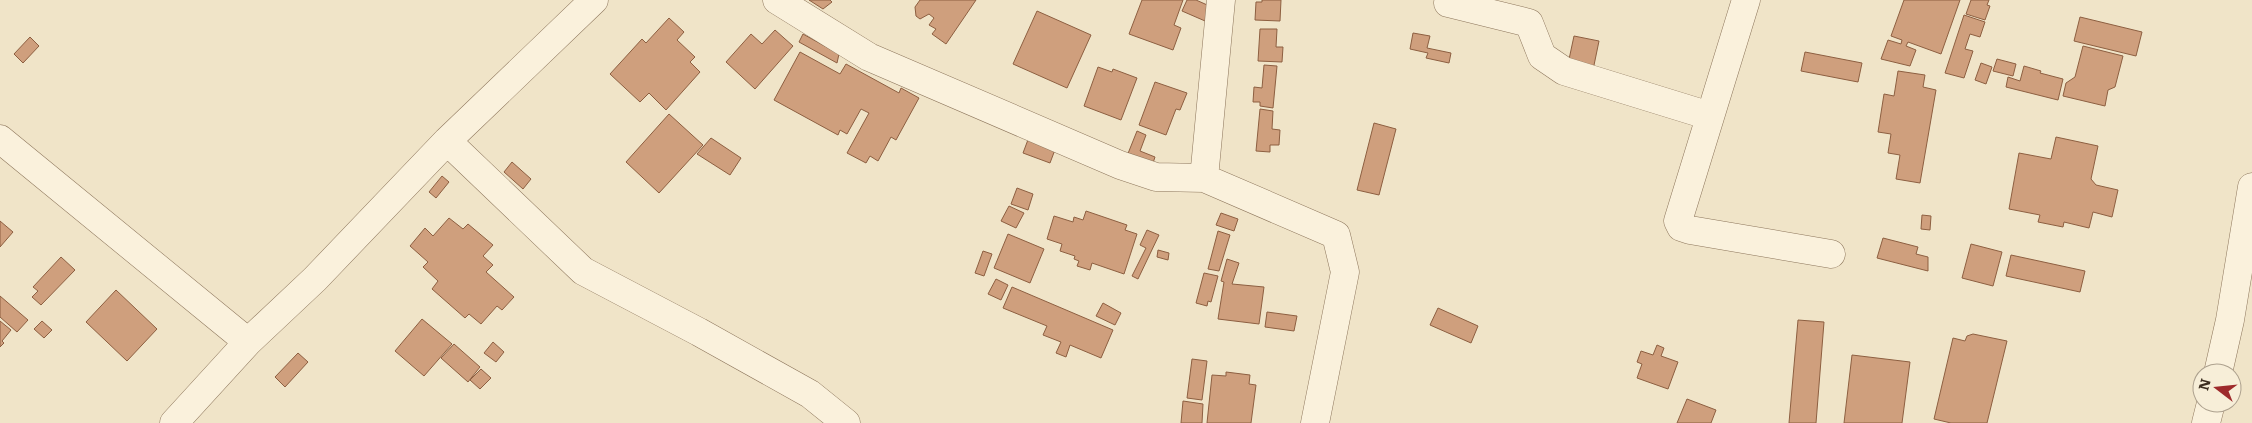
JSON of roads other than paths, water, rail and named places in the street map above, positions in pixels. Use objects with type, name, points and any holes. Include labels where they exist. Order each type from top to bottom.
[{"type":"street","points":[[174,423],[248,342],[316,279],[448,141],[594,0]]},
{"type":"street","points":[[777,0],[869,58],[1120,165],[1156,177],[1204,178],[1336,235],[1345,272],[1315,423]]},
{"type":"street","points":[[1204,178],[1221,0]]},
{"type":"street","points":[[1746,0],[1678,221],[1681,227],[1831,254]]},
{"type":"street","points":[[1448,3],[1529,23],[1542,56],[1564,71],[1710,116]]},
{"type":"street","points":[[0,139],[248,342]]},
{"type":"street","points":[[448,141],[583,271],[699,332],[810,394],[846,423]]},
{"type":"street","points":[[2220,363],[2249,221],[2252,186]]}]
